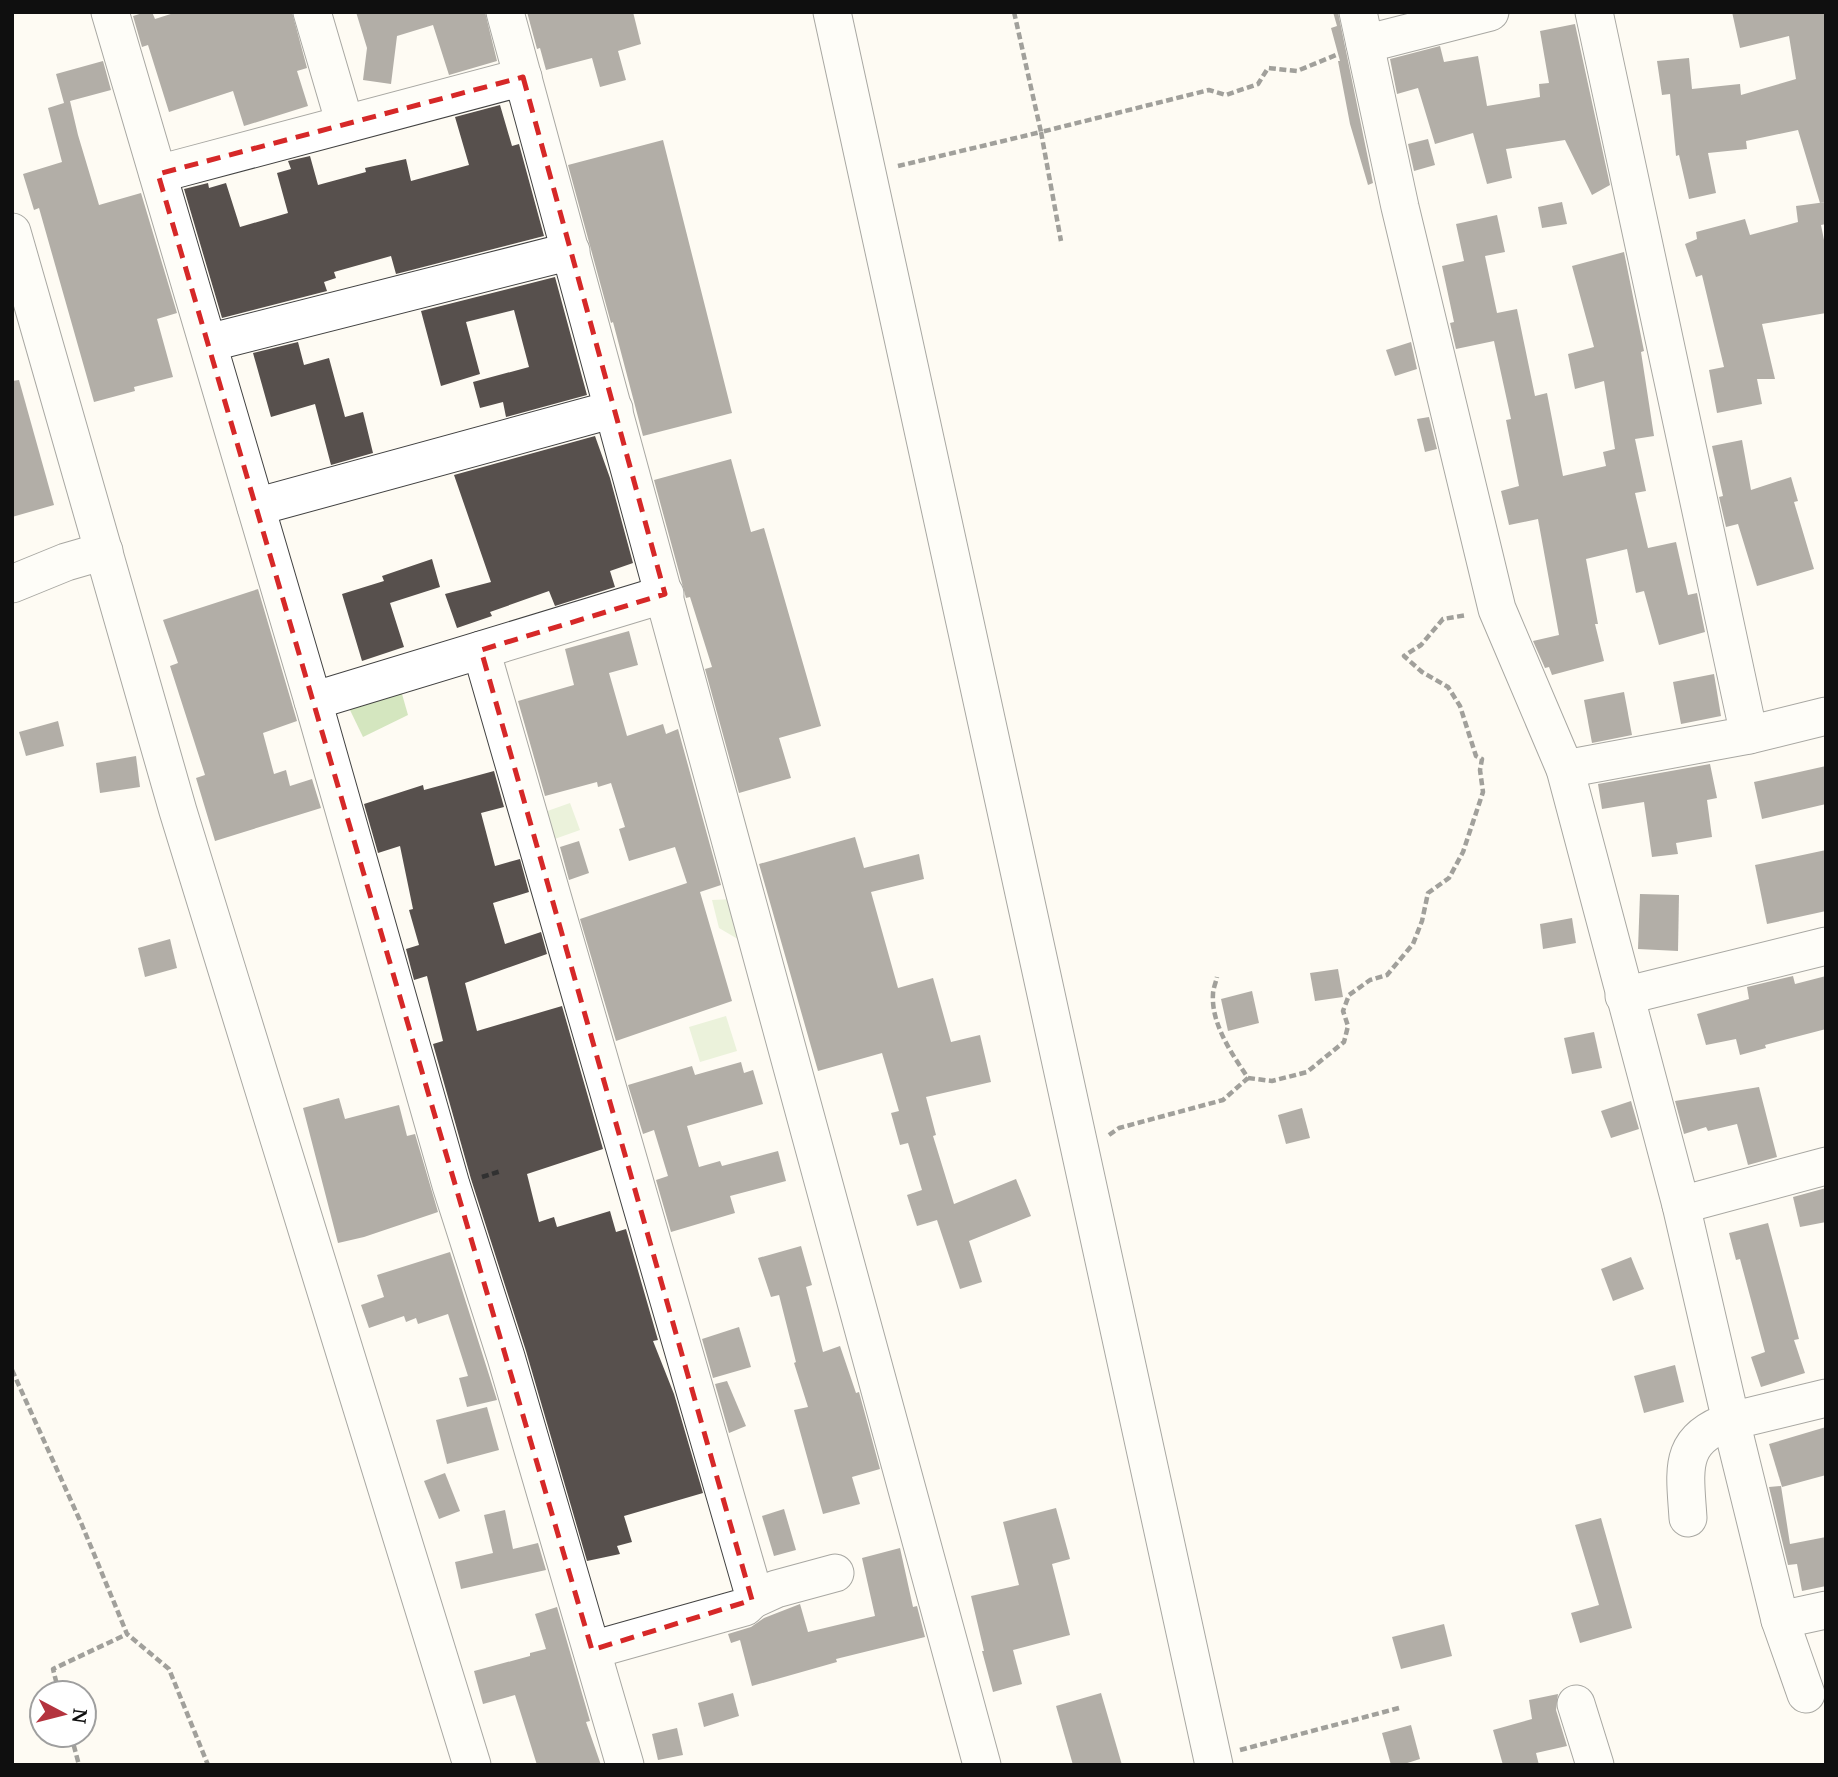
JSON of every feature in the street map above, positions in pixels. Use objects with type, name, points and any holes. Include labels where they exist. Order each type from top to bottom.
[{"type":"street","points":[[110,12],[313,701],[451,1185],[506,1357],[625,1765]]},
{"type":"street","points":[[312,12],[345,124]]},
{"type":"street","points":[[505,12],[982,1765]]},
{"type":"street","points":[[832,12],[1213,1761]]},
{"type":"street","points":[[1490,12],[1361,28],[1400,207],[1497,610],[1564,769],[1681,1205],[1780,1620],[1805,1695]]},
{"type":"street","points":[[1594,12],[1749,735]]},
{"type":"street","points":[[158,174],[523,77]]},
{"type":"street","points":[[12,232],[183,825],[472,1765]]},
{"type":"street","points":[[208,343],[571,251]]},
{"type":"street","points":[[256,507],[614,409]]},
{"type":"street","points":[[12,584],[66,562],[104,551]]},
{"type":"street","points":[[313,701],[665,594]]},
{"type":"street","points":[[481,650],[752,1588],[752,1600]]},
{"type":"street","points":[[1564,769],[1749,735],[1826,716]]},
{"type":"street","points":[[1624,996],[1826,946]]},
{"type":"street","points":[[1681,1205],[1826,1166]]},
{"type":"street","points":[[1688,1518],[1686,1473],[1690,1452],[1699,1436],[1713,1427],[1731,1421],[1826,1398]]},
{"type":"street","points":[[592,1650],[745,1606],[752,1600],[776,1590],[835,1573]]},
{"type":"street","points":[[1780,1620],[1826,1610]]},
{"type":"street","points":[[1577,1704],[1595,1765]]},
{"type":"path","points":[[1013,12],[1041,132],[1061,241]]},
{"type":"path","points":[[867,173],[1209,90],[1226,95],[1258,84],[1268,68],[1297,71],[1361,28]]},
{"type":"path","points":[[1083,1163],[1092,1145],[1119,1128],[1223,1100],[1248,1078],[1272,1081],[1307,1072],[1343,1042],[1348,1027],[1343,1010],[1349,995],[1370,980],[1387,975],[1413,944],[1422,921],[1428,893],[1449,878],[1463,852],[1483,792],[1480,771],[1482,759],[1476,756],[1460,706],[1448,687],[1422,672],[1404,656],[1421,645],[1443,619]]},
{"type":"path","points":[[1217,977],[1213,993],[1218,1024],[1230,1050],[1248,1078]]},
{"type":"path","points":[[12,1370],[82,1525],[127,1634],[169,1669],[208,1765]]},
{"type":"path","points":[[56,1679],[53,1669],[127,1634]]},
{"type":"path","points":[[1213,1761],[1399,1708]]},
{"type":"highlighted area","points":[[523,77],[665,594],[481,650],[752,1600],[592,1650],[158,174]]},
{"type":"green space","points":[[400,687],[408,715],[363,737],[349,708]]},
{"type":"green space","points":[[570,803],[580,830],[549,841],[539,814]]},
{"type":"green space","points":[[735,899],[748,945],[719,928],[712,900]]},
{"type":"green space","points":[[726,1016],[737,1051],[700,1062],[689,1027]]},
{"type":"building","points":[[152,12],[155,19],[177,12],[292,12],[307,68],[297,71],[308,106],[244,126],[233,91],[169,112],[148,45],[142,47],[133,16]]},
{"type":"building","points":[[356,12],[485,12],[497,61],[449,75],[433,25],[397,36],[391,84],[363,80],[367,48]]},
{"type":"building","points":[[527,12],[633,12],[641,44],[618,51],[626,80],[600,87],[592,58],[546,70]]},
{"type":"building","points":[[1333,12],[1338,12],[1373,183],[1368,185],[1350,124],[1340,61],[1331,28],[1337,26]]},
{"type":"building","points":[[1732,12],[1826,12],[1826,202],[1820,203],[1798,130],[1746,141],[1747,149],[1708,153],[1716,193],[1689,199],[1679,155],[1676,156],[1670,94],[1662,95],[1657,61],[1689,58],[1692,89],[1740,84],[1741,95],[1796,79],[1789,36],[1740,48]]},
{"type":"building","points":[[1575,24],[1610,185],[1592,195],[1565,140],[1506,149],[1512,178],[1487,184],[1473,133],[1435,144],[1418,88],[1397,94],[1390,59],[1440,46],[1444,62],[1478,56],[1487,106],[1540,97],[1539,84],[1549,83],[1540,31]]},
{"type":"building","points":[[103,61],[111,90],[70,101],[78,135],[99,205],[141,193],[177,313],[157,319],[173,377],[134,387],[135,391],[94,402],[39,208],[34,210],[23,174],[62,162],[48,108],[64,103],[56,74]]},
{"type":"building","points":[[500,105],[512,146],[519,144],[544,236],[396,274],[391,256],[334,272],[336,278],[324,282],[327,291],[222,318],[184,189],[208,183],[209,188],[226,183],[240,227],[288,213],[277,173],[291,169],[288,161],[310,156],[318,185],[366,172],[365,168],[406,159],[411,181],[469,165],[455,117]]},
{"type":"building","points":[[1428,139],[1435,165],[1414,171],[1408,144]]},
{"type":"building","points":[[663,140],[732,413],[643,436],[568,165]]},
{"type":"building","points":[[1562,202],[1567,224],[1542,228],[1538,207]]},
{"type":"building","points":[[1826,202],[1826,224],[1821,225],[1826,250],[1826,313],[1762,324],[1775,379],[1757,379],[1762,404],[1717,413],[1709,370],[1724,367],[1702,275],[1696,277],[1685,244],[1697,239],[1696,232],[1745,219],[1750,235],[1798,222],[1796,206]]},
{"type":"building","points":[[1497,215],[1505,252],[1485,256],[1497,313],[1517,309],[1535,396],[1547,393],[1563,476],[1606,466],[1603,452],[1615,449],[1604,381],[1575,389],[1568,354],[1594,347],[1572,266],[1624,252],[1644,351],[1641,352],[1654,436],[1635,439],[1646,491],[1635,493],[1648,548],[1676,542],[1688,595],[1697,593],[1705,632],[1659,645],[1644,591],[1636,593],[1627,549],[1586,559],[1598,624],[1595,624],[1604,661],[1552,675],[1549,667],[1545,668],[1533,641],[1559,635],[1538,519],[1509,525],[1501,491],[1519,486],[1506,420],[1511,419],[1494,341],[1456,349],[1450,323],[1454,322],[1442,266],[1464,261],[1456,224]]},
{"type":"building","points":[[555,277],[587,395],[506,417],[503,402],[480,408],[473,382],[529,367],[514,310],[466,322],[480,374],[441,386],[421,311]]},
{"type":"building","points":[[298,342],[304,365],[329,358],[345,417],[363,412],[373,453],[331,465],[315,404],[271,417],[253,353]]},
{"type":"building","points":[[1411,342],[1417,369],[1395,376],[1386,350]]},
{"type":"building","points":[[19,380],[54,505],[12,517],[12,381]]},
{"type":"building","points":[[1429,417],[1437,449],[1425,452],[1417,419]]},
{"type":"building","points":[[595,436],[610,478],[633,563],[610,571],[615,587],[555,606],[549,591],[490,612],[492,616],[457,628],[445,594],[491,582],[454,475]]},
{"type":"building","points":[[1742,440],[1751,490],[1791,477],[1798,501],[1794,502],[1814,569],[1757,586],[1738,524],[1726,527],[1719,497],[1723,496],[1712,446]]},
{"type":"building","points":[[731,459],[751,532],[764,528],[821,726],[779,738],[791,778],[739,793],[705,669],[712,667],[690,597],[686,598],[654,480]]},
{"type":"building","points":[[432,559],[440,587],[390,603],[404,647],[362,661],[342,594],[384,581],[382,576]]},
{"type":"building","points":[[258,589],[297,721],[263,733],[274,774],[286,770],[290,786],[312,779],[321,808],[215,841],[196,778],[205,775],[170,666],[178,663],[163,620]]},
{"type":"building","points":[[629,631],[638,665],[609,673],[627,736],[663,724],[666,734],[678,729],[721,885],[700,892],[732,1001],[616,1041],[580,919],[687,883],[675,847],[629,861],[619,829],[625,827],[611,783],[598,787],[597,782],[545,796],[518,701],[574,685],[565,649]]},
{"type":"building","points":[[1714,674],[1721,716],[1681,724],[1673,682]]},
{"type":"building","points":[[1624,692],[1632,735],[1592,743],[1584,700]]},
{"type":"building","points":[[58,721],[64,746],[26,756],[19,732]]},
{"type":"building","points":[[136,756],[140,787],[100,793],[96,763]]},
{"type":"building","points":[[1710,764],[1717,798],[1707,800],[1712,837],[1676,843],[1678,854],[1652,857],[1644,802],[1602,809],[1598,784]]},
{"type":"building","points":[[1826,766],[1826,804],[1762,819],[1754,782]]},
{"type":"building","points":[[494,771],[504,807],[481,813],[495,866],[520,859],[529,892],[493,903],[505,944],[541,932],[547,954],[465,983],[477,1031],[562,1006],[603,1149],[527,1174],[539,1222],[554,1217],[557,1227],[610,1211],[616,1232],[626,1229],[658,1340],[653,1341],[674,1394],[703,1493],[624,1516],[632,1542],[617,1546],[620,1554],[587,1561],[526,1351],[471,1179],[433,1044],[443,1041],[427,976],[414,980],[406,949],[419,945],[409,910],[413,909],[400,846],[378,853],[364,804],[423,785],[424,790]]},
{"type":"building","points":[[855,837],[864,868],[919,854],[924,879],[871,892],[898,988],[933,978],[951,1042],[980,1035],[991,1082],[926,1097],[936,1135],[933,1136],[954,1204],[1016,1179],[1031,1216],[969,1241],[982,1282],[960,1289],[937,1220],[917,1226],[907,1195],[922,1190],[908,1143],[900,1145],[891,1113],[899,1111],[882,1053],[818,1071],[759,864]]},
{"type":"building","points":[[579,841],[589,873],[569,880],[560,847]]},
{"type":"building","points":[[1826,850],[1826,911],[1767,924],[1755,865]]},
{"type":"building","points":[[1640,894],[1679,895],[1678,951],[1638,949]]},
{"type":"building","points":[[1572,918],[1576,943],[1543,949],[1540,924]]},
{"type":"building","points":[[170,939],[177,968],[145,977],[138,948]]},
{"type":"building","points":[[1338,969],[1343,997],[1315,1001],[1310,973]]},
{"type":"building","points":[[1793,976],[1795,984],[1826,976],[1826,1029],[1765,1045],[1766,1048],[1740,1055],[1736,1039],[1706,1045],[1697,1014],[1749,999],[1747,987]]},
{"type":"building","points":[[1252,991],[1259,1023],[1228,1031],[1221,999]]},
{"type":"building","points":[[1594,1032],[1602,1068],[1572,1074],[1564,1038]]},
{"type":"building","points":[[741,1062],[744,1073],[753,1070],[763,1104],[687,1126],[699,1167],[720,1161],[722,1166],[778,1151],[786,1181],[730,1196],[735,1213],[671,1232],[656,1180],[668,1176],[654,1130],[643,1134],[628,1085],[692,1066],[695,1075]]},
{"type":"building","points":[[1759,1087],[1777,1157],[1748,1165],[1737,1124],[1708,1131],[1706,1127],[1684,1134],[1675,1101]]},
{"type":"building","points":[[339,1098],[345,1119],[399,1105],[407,1136],[415,1134],[438,1212],[338,1243],[303,1108]]},
{"type":"building","points":[[1631,1101],[1639,1129],[1611,1138],[1601,1111]]},
{"type":"building","points":[[1302,1108],[1310,1138],[1286,1144],[1278,1115]]},
{"type":"building","points":[[1826,1188],[1826,1222],[1800,1227],[1793,1197]]},
{"type":"building","points":[[1768,1223],[1799,1339],[1794,1340],[1805,1373],[1761,1387],[1751,1357],[1765,1352],[1740,1259],[1736,1260],[1729,1233]]},
{"type":"building","points":[[801,1246],[812,1285],[806,1287],[823,1352],[840,1346],[856,1393],[859,1392],[880,1469],[852,1477],[860,1504],[823,1514],[794,1410],[808,1407],[794,1363],[796,1362],[779,1295],[771,1297],[758,1258]]},
{"type":"building","points":[[450,1252],[497,1400],[467,1407],[459,1378],[468,1376],[448,1314],[418,1324],[416,1318],[406,1322],[404,1316],[369,1328],[361,1305],[384,1297],[377,1275]]},
{"type":"building","points":[[1631,1257],[1644,1289],[1613,1301],[1601,1269]]},
{"type":"building","points":[[739,1327],[751,1367],[713,1378],[702,1339]]},
{"type":"building","points":[[1675,1365],[1684,1402],[1644,1413],[1634,1376]]},
{"type":"building","points":[[727,1381],[746,1426],[729,1433],[715,1384]]},
{"type":"building","points":[[487,1407],[499,1450],[447,1464],[436,1420]]},
{"type":"building","points":[[1826,1427],[1826,1475],[1782,1487],[1769,1444]]},
{"type":"building","points":[[445,1473],[460,1511],[439,1519],[424,1481]]},
{"type":"building","points":[[1781,1486],[1790,1544],[1826,1537],[1826,1586],[1802,1591],[1797,1564],[1788,1565],[1769,1487]]},
{"type":"building","points":[[1056,1508],[1070,1559],[1052,1564],[1070,1635],[1013,1650],[1022,1684],[993,1692],[971,1596],[1019,1585],[1003,1522]]},
{"type":"building","points":[[784,1509],[796,1550],[774,1556],[762,1516]]},
{"type":"building","points":[[505,1510],[513,1549],[538,1543],[546,1570],[461,1589],[455,1562],[493,1553],[484,1515]]},
{"type":"building","points":[[1601,1518],[1632,1628],[1580,1643],[1571,1613],[1599,1605],[1575,1525]]},
{"type":"building","points":[[900,1548],[913,1607],[917,1606],[925,1637],[836,1659],[837,1662],[752,1686],[740,1640],[731,1643],[728,1634],[751,1627],[764,1618],[800,1604],[808,1632],[875,1616],[862,1558]]},
{"type":"building","points":[[557,1607],[590,1721],[586,1722],[601,1765],[537,1765],[515,1695],[483,1704],[474,1671],[546,1649],[535,1614]]},
{"type":"building","points":[[1444,1624],[1452,1656],[1401,1669],[1392,1637]]},
{"type":"building","points":[[733,1693],[739,1716],[704,1727],[698,1703]]},
{"type":"building","points":[[1101,1693],[1122,1765],[1073,1765],[1056,1706]]},
{"type":"building","points":[[1558,1694],[1556,1710],[1567,1746],[1536,1753],[1539,1765],[1503,1765],[1493,1730],[1532,1719],[1529,1700]]},
{"type":"building","points":[[1411,1725],[1420,1759],[1391,1765],[1382,1733]]},
{"type":"building","points":[[677,1728],[683,1755],[658,1760],[652,1734]]}]
